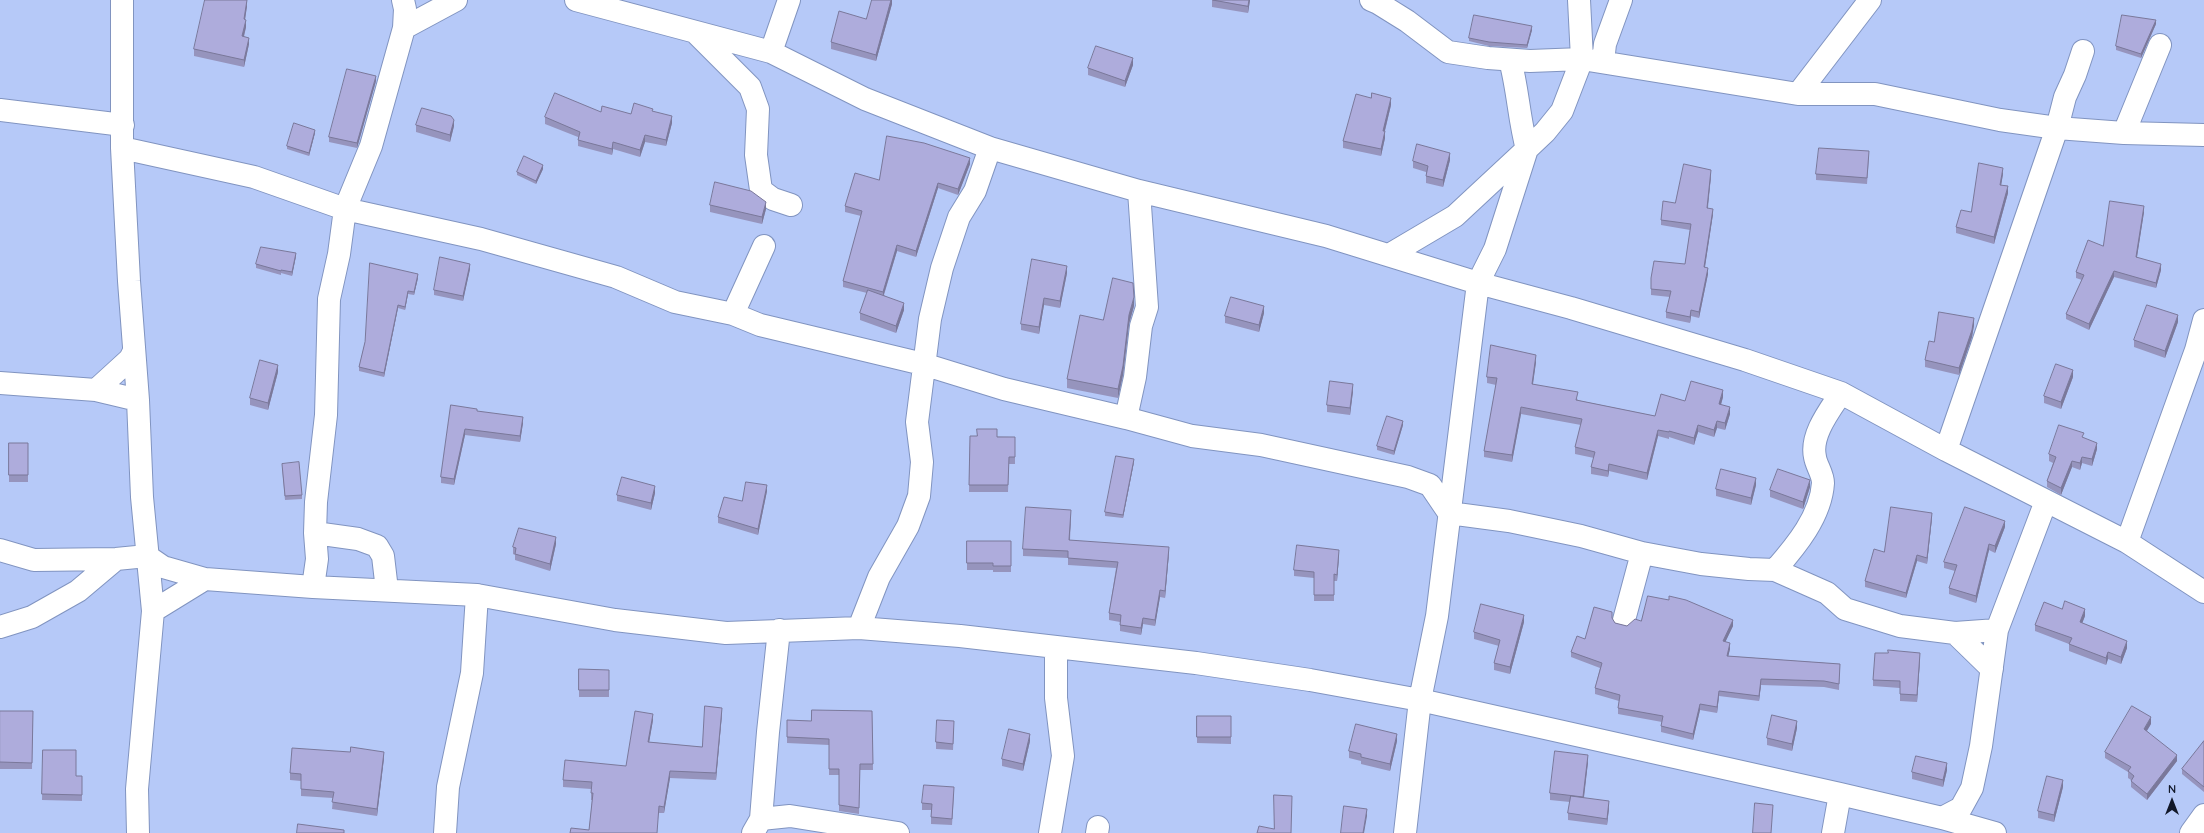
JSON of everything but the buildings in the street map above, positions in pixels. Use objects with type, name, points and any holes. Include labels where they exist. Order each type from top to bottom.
[{"type":"street","points":[[122,0],[122,148],[147,556],[153,611],[136,789],[138,833]]},
{"type":"street","points":[[313,588],[317,559],[315,533],[316,502],[326,415],[329,299],[339,254],[345,209],[371,146],[404,28],[405,9],[403,0]]},
{"type":"street","points":[[404,28],[456,0]]},
{"type":"street","points":[[576,0],[697,34],[771,52],[865,99],[990,148],[1139,191],[1326,236],[1478,283],[1571,308],[1746,360],[1841,393],[1946,450],[2127,542],[2204,592]]},
{"type":"street","points":[[771,52],[789,0]]},
{"type":"street","points":[[1371,0],[1378,2],[1407,21],[1448,52],[1510,60],[1593,60],[1798,94],[1875,94],[2000,120],[2057,128],[2124,133],[2204,135]]},
{"type":"street","points":[[1579,0],[1593,60]]},
{"type":"street","points":[[1389,256],[1455,216],[1545,132],[1562,111],[1593,60],[1605,44],[1621,0]]},
{"type":"street","points":[[1798,94],[1870,0]]},
{"type":"street","points":[[697,34],[750,87],[758,109],[756,155],[761,190],[773,199],[791,205]]},
{"type":"street","points":[[2124,133],[2160,45]]},
{"type":"street","points":[[1946,450],[2057,128],[2065,97],[2084,51]]},
{"type":"street","points":[[1405,833],[1420,700],[1437,616],[1478,283],[1495,249],[1527,149],[1522,130],[1515,78],[1510,60]]},
{"type":"street","points":[[0,110],[123,125]]},
{"type":"street","points":[[122,148],[254,178],[345,209],[481,239],[616,277],[674,302],[733,314],[760,325],[923,364],[1004,389],[1126,418],[1192,436],[1261,445],[1408,477],[1430,485],[1449,513],[1509,521],[1582,536],[1642,553],[1701,564],[1775,570],[1827,593],[1845,609],[1905,627],[1955,632],[1997,630]]},
{"type":"street","points":[[859,628],[879,577],[908,526],[919,496],[922,462],[917,422],[923,364],[930,319],[942,268],[959,217],[975,191],[990,148]]},
{"type":"street","points":[[1126,418],[1135,377],[1140,326],[1147,307],[1139,191]]},
{"type":"street","points":[[733,314],[764,246]]},
{"type":"street","points":[[2127,542],[2196,350],[2204,320]]},
{"type":"street","points":[[96,390],[130,359],[134,351]]},
{"type":"street","points":[[0,383],[96,390],[138,400]]},
{"type":"street","points":[[1775,570],[1805,532],[1819,504],[1823,482],[1814,456],[1815,440],[1828,413],[1841,393]]},
{"type":"street","points":[[1942,818],[1961,808],[1972,788],[1981,746],[1997,630],[2046,501]]},
{"type":"street","points":[[315,533],[358,539],[377,546],[383,556],[387,590]]},
{"type":"street","points":[[0,550],[34,560],[116,559],[147,556],[163,567],[204,579],[313,588],[477,595],[615,620],[726,633],[859,628],[960,636],[1196,663],[1310,680],[1420,700],[1840,794],[1942,818],[1995,833]]},
{"type":"street","points":[[1624,620],[1642,553]]},
{"type":"street","points":[[0,627],[32,617],[78,591],[116,559]]},
{"type":"street","points":[[153,611],[204,579]]},
{"type":"street","points":[[445,833],[448,787],[472,673],[477,595]]},
{"type":"street","points":[[779,630],[757,826],[790,816],[898,833]]},
{"type":"street","points":[[1955,632],[1992,669]]},
{"type":"street","points":[[1050,833],[1062,756],[1056,698],[1056,647]]},
{"type":"street","points":[[1833,833],[1840,794]]},
{"type":"street","points":[[2191,833],[2204,815]]}]
